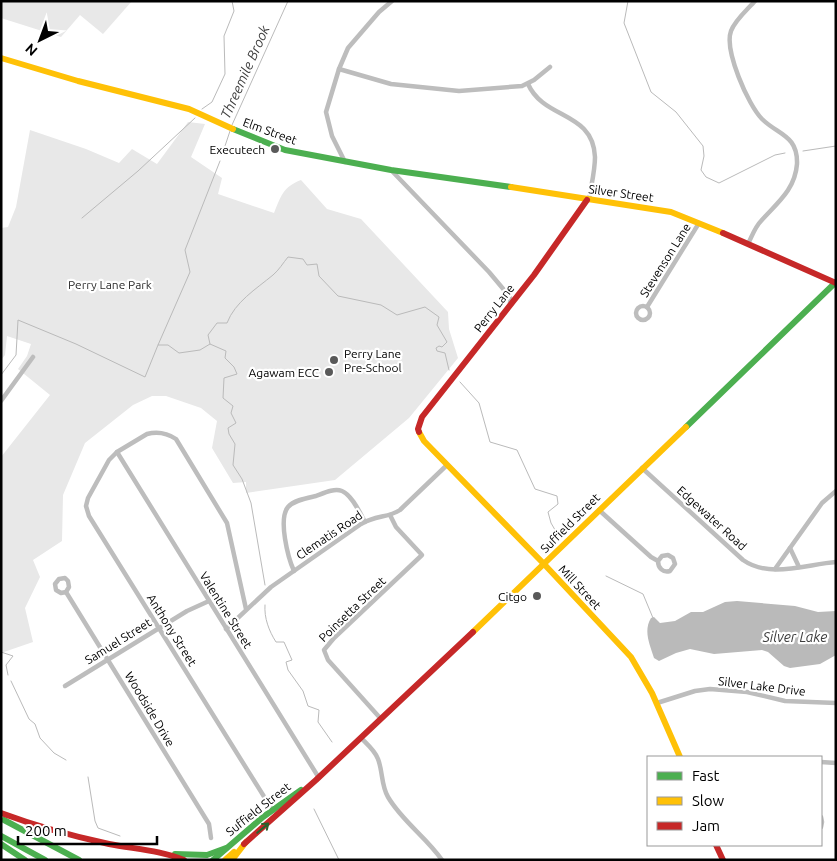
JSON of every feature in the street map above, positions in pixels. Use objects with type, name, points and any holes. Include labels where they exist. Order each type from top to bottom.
[{"type":"main road","name":"Elm Street","points":[[1,58],[78,81],[189,110],[285,150],[391,170]]},
{"type":"main road","name":"Silver Street","points":[[391,170],[670,212],[836,282]]},
{"type":"main road","name":"Perry Lane","points":[[418,428],[424,415],[534,275],[588,200]]},
{"type":"main road","name":"Suffield Street","points":[[213,860],[226,848],[319,778],[836,282]]},
{"type":"main road","name":"Mill Street","points":[[418,428],[424,441],[446,465],[544,564],[631,657],[645,678],[680,756]]},
{"type":"main road","points":[[1,813],[42,828],[73,836],[165,853],[204,855],[226,848]]},
{"type":"main road","name":"Suffield Street","points":[[225,860],[246,842],[274,813]]},
{"type":"main road","points":[[1,818],[79,860]]},
{"type":"main road","points":[[1,836],[46,860]]},
{"type":"main road","points":[[232,860],[246,842]]},
{"type":"main road","points":[[1,844],[26,860]]},
{"type":"main road","points":[[716,846],[723,860]]},
{"type":"main road","points":[[165,853],[184,860]]},
{"type":"street","points":[[345,162],[332,136],[326,117],[339,69],[344,56],[354,41],[379,12],[392,1]]},
{"type":"street","points":[[748,244],[761,221],[789,190],[794,180],[797,161],[795,150],[790,140],[763,120],[757,113],[735,67],[730,33],[737,21],[755,1]]},
{"type":"street","points":[[339,69],[383,82],[445,90],[515,87],[528,84],[550,67]]},
{"type":"street","points":[[528,84],[533,94],[541,103],[572,119],[589,136],[595,158],[588,200]]},
{"type":"street","points":[[391,170],[489,272],[510,296],[510,304]]},
{"type":"street","name":"Stevenson Lane","points":[[647,307],[699,223]]},
{"type":"street","points":[[1,401],[32,357]]},
{"type":"street","points":[[117,452],[153,433],[171,436],[180,444],[226,522],[246,609]]},
{"type":"street","name":"Valentine Street","points":[[117,452],[319,778]]},
{"type":"street","name":"Anthony Street","points":[[117,452],[109,460],[89,494],[86,502],[87,510],[158,628],[274,813]]},
{"type":"street","name":"Clematis Road","points":[[226,629],[272,587],[365,522],[400,510],[446,465]]},
{"type":"street","name":"Edgewater Road","points":[[642,468],[743,560],[756,567],[799,568],[836,562]]},
{"type":"street","points":[[294,571],[288,554],[284,518],[286,511],[291,505],[333,490],[340,490],[348,495],[365,522]]},
{"type":"street","points":[[775,568],[822,503],[836,491]]},
{"type":"street","points":[[599,510],[651,557],[658,561]]},
{"type":"street","name":"Poinsetta Street","points":[[381,719],[328,660],[324,650],[336,636],[422,555],[396,528],[390,515]]},
{"type":"street","points":[[790,548],[799,568]]},
{"type":"street","name":"Woodside Drive","points":[[66,592],[209,824],[211,838]]},
{"type":"street","name":"Samuel Street","points":[[65,686],[158,628],[192,608],[209,601]]},
{"type":"street","name":"Silver Lake Drive","points":[[657,703],[710,689],[747,692],[785,701],[836,703]]},
{"type":"street","points":[[362,738],[378,758],[383,783],[389,798],[442,860]]},
{"type":"street","points":[[822,762],[836,763]]},
{"type":"green space","points":[[1,1],[132,1],[103,34],[80,15],[61,37],[1,18]]},
{"type":"green space","name":"Perry Lane Park","points":[[188,122],[205,124],[191,157],[222,178],[218,194],[274,213],[286,189],[301,180],[327,209],[361,219],[448,312],[449,329],[458,358],[409,418],[335,480],[246,493],[246,482],[233,483],[212,448],[217,421],[201,408],[166,396],[152,396],[133,405],[85,443],[63,495],[62,541],[33,560],[40,577],[25,608],[33,642],[1,653],[1,457],[50,395],[18,369],[27,356],[31,344],[7,336],[5,355],[1,360],[1,228],[8,227],[16,207],[30,130],[86,149],[119,163],[132,149],[157,164]]},
{"type":"water","name":"Silver Lake","points":[[737,601],[795,606],[818,612],[836,611],[836,655],[820,664],[790,668],[784,666],[768,652],[762,650],[714,654],[690,649],[659,661],[654,658],[647,633],[651,618],[654,617],[660,623],[675,621],[691,612],[703,612],[725,602]]},
{"type":"waterway","points":[[202,109],[212,102],[225,74],[224,36],[234,11],[232,1]]},
{"type":"waterway","name":"Threemile Brook","points":[[232,125],[288,1]]},
{"type":"waterway","points":[[628,1],[624,23],[651,92],[676,112],[703,146],[704,156],[701,170],[706,177],[719,183],[775,155],[785,153]]},
{"type":"waterway","points":[[82,218],[138,171],[195,118]]},
{"type":"waterway","name":"Threemile Brook","points":[[223,152],[230,131]]},
{"type":"waterway","points":[[803,151],[836,146]]},
{"type":"waterway","name":"Threemile Brook","points":[[220,161],[185,250],[190,272],[158,345],[168,345],[179,353],[200,350],[210,344],[226,351],[225,358],[234,367],[237,374],[224,378],[223,398],[233,406],[231,413],[236,423],[228,428],[235,444],[233,465],[242,479],[251,503],[265,585]]},
{"type":"waterway","points":[[210,344],[208,335],[217,323],[227,323],[241,302],[275,273],[288,257],[303,259],[307,265],[317,264],[319,276],[338,296],[381,305],[397,315],[425,307],[439,317],[437,325],[447,342],[442,347],[436,348],[437,351],[445,353],[449,370]]},
{"type":"waterway","points":[[1,375],[16,355],[18,320],[76,344],[145,377],[158,345]]},
{"type":"waterway","points":[[460,382],[479,403],[490,442],[517,450],[535,489],[557,496],[558,504],[548,512],[551,523],[558,535]]},
{"type":"waterway","points":[[606,576],[643,594],[653,618]]},
{"type":"waterway","name":"Threemile Brook","points":[[265,605],[266,620],[271,633],[276,642],[284,642],[292,660],[286,662],[288,670],[303,691],[308,706],[319,710],[318,722],[332,742]]},
{"type":"waterway","points":[[1,652],[13,656],[6,665],[8,675]]},
{"type":"waterway","points":[[11,681],[29,719],[35,724],[40,738],[54,753],[66,760]]},
{"type":"waterway","points":[[88,777],[95,821],[98,828],[120,836]]},
{"type":"waterway","name":"Threemile Brook","points":[[314,809],[339,860]]},
{"type":"traffic: fast","points":[[233,129],[285,150],[391,170],[511,187]]},
{"type":"traffic: fast","points":[[686,427],[836,282]]},
{"type":"traffic: fast","points":[[213,860],[263,817],[301,790]]},
{"type":"traffic: fast","points":[[4,820],[79,860]]},
{"type":"traffic: fast","points":[[1,836],[45,860]]},
{"type":"traffic: fast","points":[[1,844],[25,860]]},
{"type":"traffic: fast","points":[[175,854],[207,855],[226,848]]},
{"type":"traffic: slow","points":[[1,58],[78,81],[189,109],[233,129]]},
{"type":"traffic: slow","points":[[511,187],[671,212],[723,233]]},
{"type":"traffic: slow","points":[[473,632],[686,427]]},
{"type":"traffic: slow","points":[[419,432],[424,441],[544,564],[631,657],[652,693],[680,756]]},
{"type":"traffic: slow","points":[[232,860],[246,842]]},
{"type":"traffic: slow","points":[[225,860],[234,852]]},
{"type":"traffic: jam","points":[[419,432],[418,429],[422,417],[534,275],[587,200]]},
{"type":"traffic: jam","points":[[723,233],[836,283]]},
{"type":"traffic: jam","points":[[244,844],[316,780],[473,632]]},
{"type":"traffic: jam","points":[[1,813],[81,838],[156,852],[184,860]]},
{"type":"traffic: jam","points":[[716,846],[723,860]]},
{"type":"place","name":"Executech","points":[[275,149]]},
{"type":"place","name":"Perry Lane Pre-School","points":[[334,360]]},
{"type":"place","name":"Agawam ECC","points":[[329,372]]},
{"type":"place","name":"Citgo","points":[[537,596]]}]
